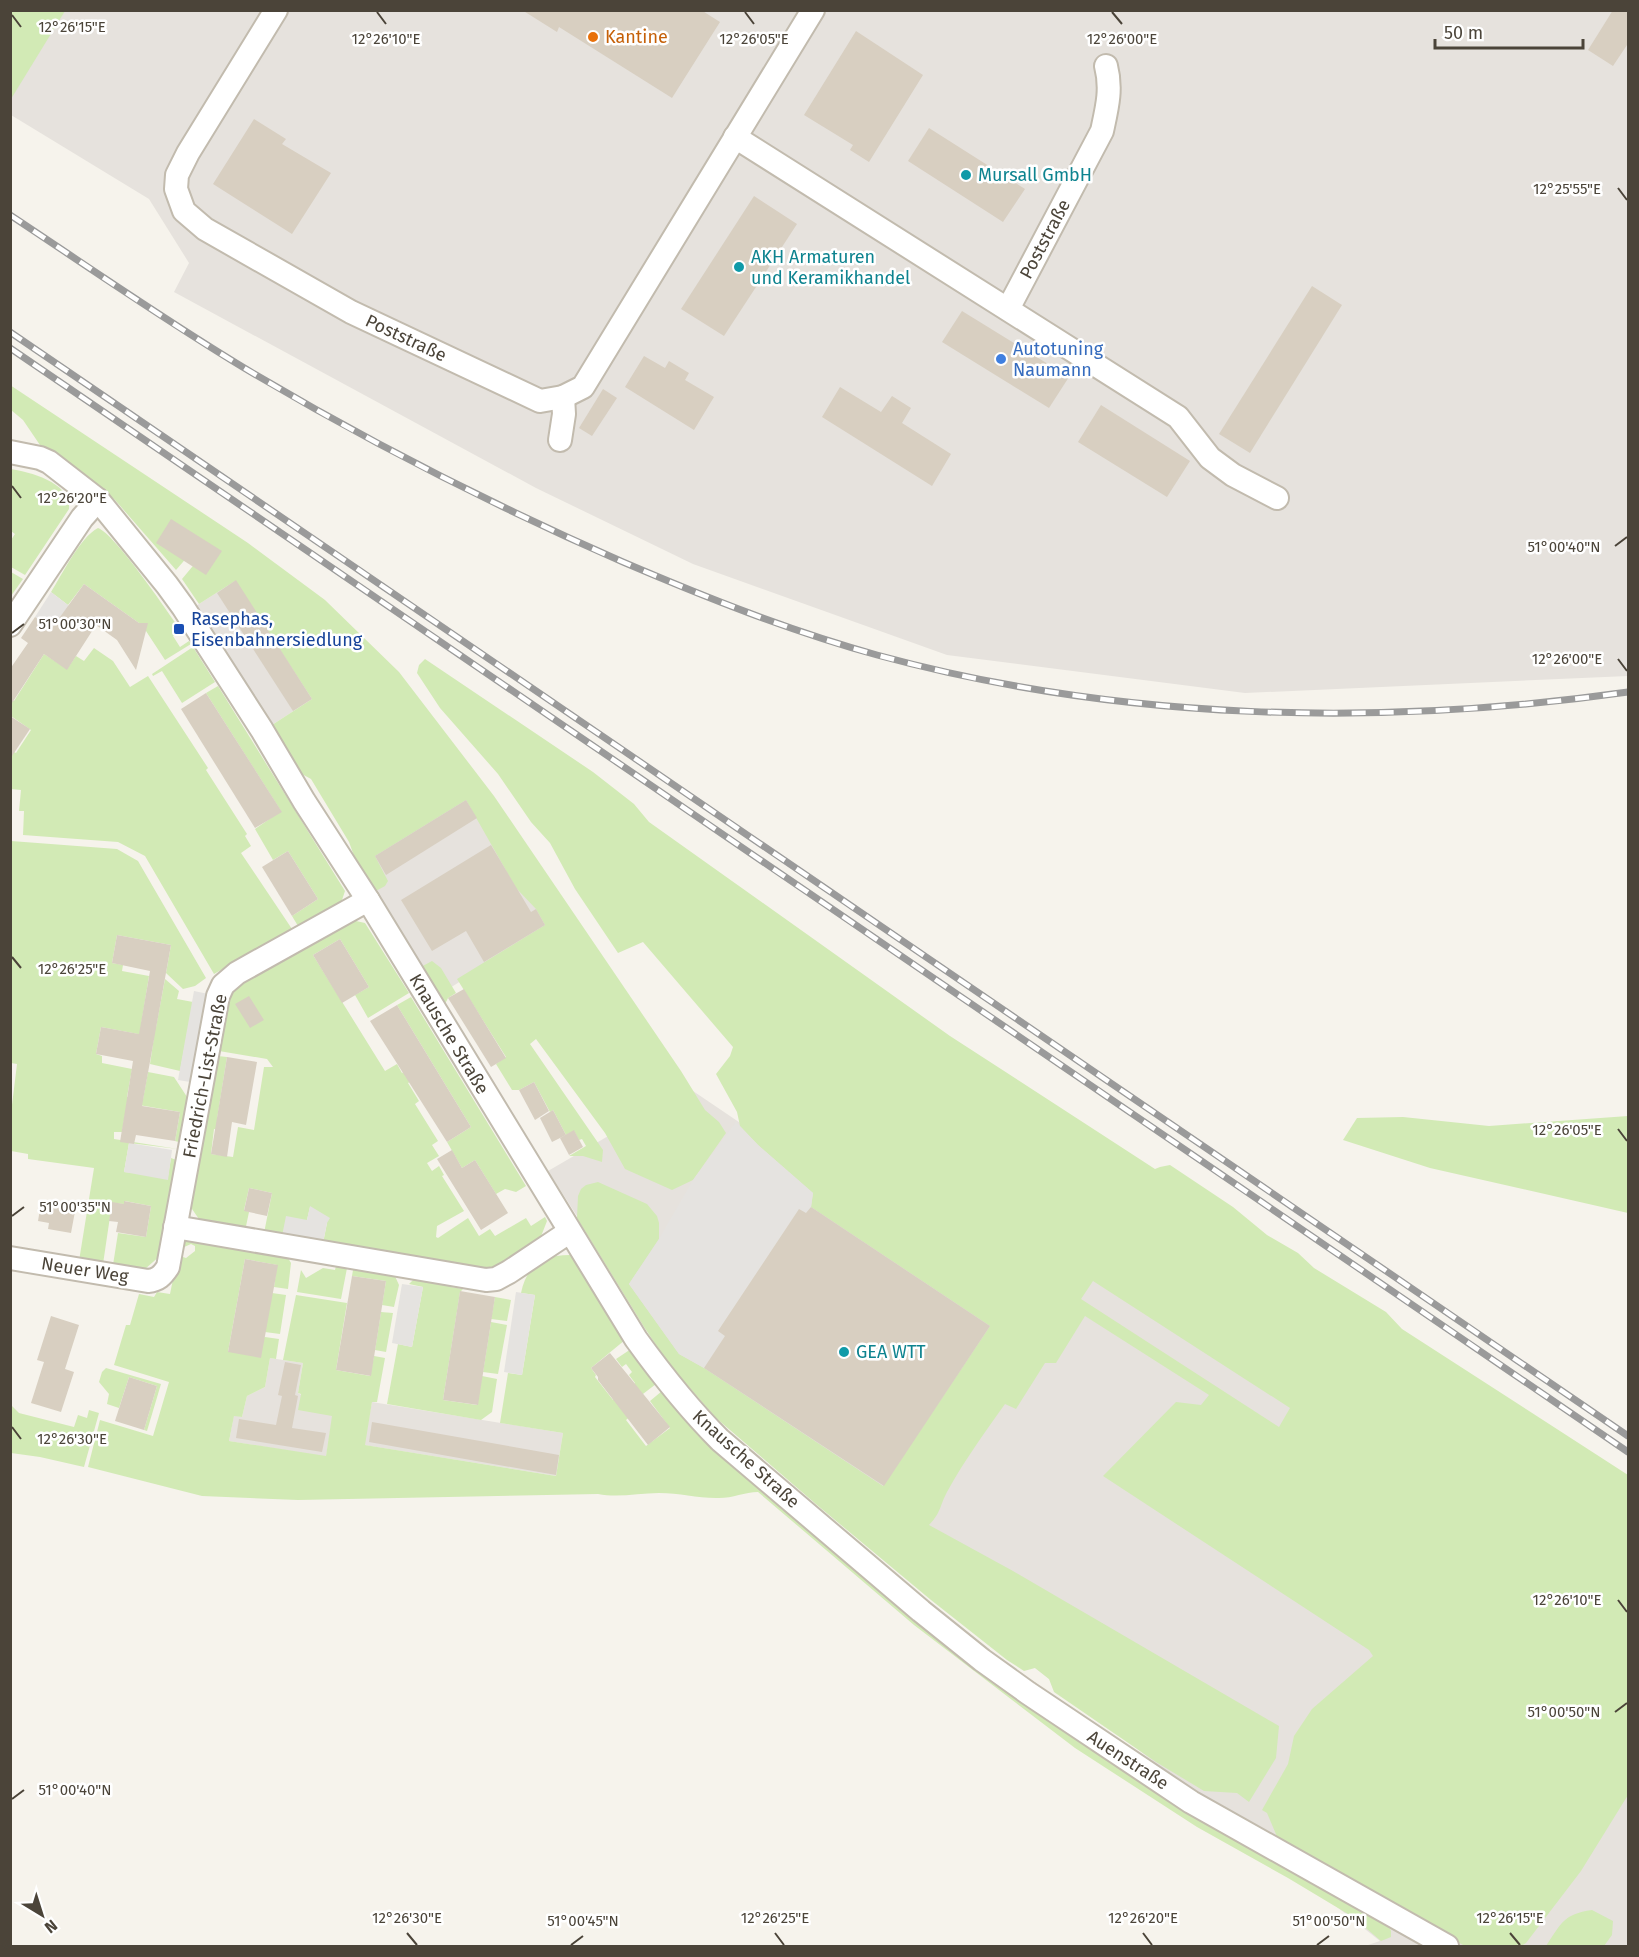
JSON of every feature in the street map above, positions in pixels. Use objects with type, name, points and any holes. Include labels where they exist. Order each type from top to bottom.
[{"type":"street","name":"Poststraße","points":[[276,10],[188,153],[177,175],[176,189],[184,211],[206,230],[351,312],[540,401],[563,397]]},
{"type":"street","points":[[560,440],[564,414],[563,397],[583,387],[813,10]]},
{"type":"street","name":"Poststraße","points":[[1008,309],[1102,131],[1109,101],[1109,77],[1106,66]]},
{"type":"street","points":[[735,137],[1178,417],[1210,458],[1233,475],[1277,498]]},
{"type":"street","name":"Knausche Straße","points":[[10,452],[49,462],[98,500],[167,585],[262,730],[368,900],[636,1339],[682,1399],[720,1440],[834,1538]]},
{"type":"street","points":[[10,626],[82,518],[98,500]]},
{"type":"street","name":"Friedrich-List-Straße","points":[[159,1278],[168,1267],[218,996],[223,985],[237,973],[368,900]]},
{"type":"street","points":[[175,1227],[486,1280],[496,1280],[569,1232]]},
{"type":"street","name":"Neuer Weg","points":[[10,1258],[148,1281],[159,1278]]},
{"type":"street","name":"Auenstraße","points":[[834,1538],[982,1660],[1122,1757],[1191,1802],[1447,1947]]},
{"type":"shaded area","points":[[10,11],[1628,11],[1628,676],[1245,693],[947,655],[693,564],[536,488],[174,292],[189,263],[149,199],[11,115]]},
{"type":"shaded area","points":[[236,580],[312,699],[272,725],[196,606]]},
{"type":"shaded area","points":[[51,592],[77,612],[62,634],[35,617]]},
{"type":"shaded area","points":[[468,793],[550,924],[439,995],[357,864]]},
{"type":"shaded area","points":[[194,991],[218,996],[202,1084],[178,1080]]},
{"type":"shaded area","points":[[693,1091],[1032,1320],[1136,1164],[1628,1478],[1628,1946],[1365,1946],[1380,1941],[890,1553],[675,1368],[548,1171],[684,1092]]},
{"type":"shaded area","points":[[736,1122],[758,1145],[813,1193],[811,1207],[806,1213],[799,1209],[718,1331],[725,1336],[704,1368],[679,1354],[629,1284],[659,1239],[693,1180]]},
{"type":"shaded area","points":[[129,1143],[172,1150],[168,1180],[124,1172]]},
{"type":"shaded area","points":[[310,1206],[330,1218],[323,1243],[282,1236],[286,1216],[307,1220]]},
{"type":"shaded area","points":[[402,1284],[423,1287],[412,1347],[392,1343]]},
{"type":"shaded area","points":[[516,1292],[535,1295],[522,1375],[504,1372]]},
{"type":"shaded area","points":[[270,1358],[303,1363],[298,1393],[333,1415],[326,1457],[229,1441],[234,1415],[242,1417],[247,1396],[265,1387]]},
{"type":"shaded area","points":[[372,1402],[563,1433],[556,1476],[364,1445]]},
{"type":"green space","points":[[10,11],[65,11],[11,99]]},
{"type":"green space","points":[[10,385],[248,543],[325,600],[399,672],[494,796],[681,1071],[705,1110],[719,1122],[726,1133],[693,1180],[672,1190],[625,1169],[605,1133],[536,1039],[530,1044],[603,1150],[602,1162],[583,1156],[569,1156],[586,1146],[574,1131],[566,1135],[553,1110],[550,1112],[534,1082],[519,1090],[512,1090],[496,1064],[506,1057],[457,979],[545,925],[536,909],[516,888],[466,800],[375,856],[388,881],[385,886],[374,892],[357,864],[349,842],[311,779],[300,773],[272,725],[312,699],[235,581],[199,604],[182,579],[197,561],[189,555],[176,570],[115,500],[74,467],[42,448],[23,420],[11,410]]},
{"type":"green space","points":[[11,469],[48,480],[64,492],[68,500],[69,509],[25,575],[11,567],[11,540],[15,534],[11,531]]},
{"type":"green space","points":[[98,528],[106,533],[128,558],[181,631],[173,636],[180,647],[189,641],[191,644],[165,660],[146,631],[144,623],[139,623],[84,584],[68,605],[51,592],[78,548]]},
{"type":"green space","points":[[11,572],[23,579],[11,596]]},
{"type":"green space","points":[[193,647],[215,682],[182,703],[162,671],[153,676],[152,674]]},
{"type":"green space","points":[[94,648],[113,661],[130,687],[148,676],[208,768],[206,770],[247,834],[245,836],[251,846],[241,853],[292,929],[214,974],[145,856],[118,842],[23,835],[24,811],[19,811],[21,790],[11,789],[10,750],[16,753],[31,730],[11,716],[11,699],[14,701],[44,654],[67,669],[76,656],[84,661]]},
{"type":"green space","points":[[425,659],[593,772],[634,804],[649,822],[950,1036],[1155,1169],[1170,1165],[1233,1207],[1267,1235],[1298,1253],[1314,1268],[1386,1312],[1402,1329],[1628,1475],[1628,1795],[1581,1871],[1526,1943],[1521,1946],[1465,1946],[1403,1913],[1278,1839],[1267,1813],[1262,1810],[1288,1764],[1294,1736],[1312,1709],[1373,1656],[1369,1650],[1103,1476],[1176,1402],[1201,1405],[1209,1395],[1085,1316],[1056,1363],[1045,1363],[1016,1409],[1005,1404],[960,1469],[938,1513],[929,1525],[1013,1571],[1279,1726],[1276,1758],[1249,1802],[1237,1793],[1204,1791],[1156,1762],[1054,1692],[1049,1679],[1035,1668],[1024,1671],[1007,1660],[931,1600],[716,1418],[668,1363],[577,1218],[578,1196],[586,1185],[598,1182],[647,1204],[657,1216],[659,1239],[629,1284],[679,1354],[704,1368],[883,1486],[990,1326],[811,1207],[813,1193],[758,1145],[740,1126],[737,1112],[716,1074],[730,1056],[733,1047],[643,942],[618,953],[575,889],[550,843],[531,822],[498,774],[440,708],[417,673],[419,665]],"holes":[[[1093,1281],[1290,1408],[1279,1427],[1081,1299]]]},
{"type":"green space","points":[[218,686],[345,891],[341,903],[298,926],[292,916],[318,899],[288,851],[273,860],[255,829],[281,811],[206,693]]},
{"type":"green space","points":[[11,841],[117,849],[138,861],[206,978],[195,986],[183,989],[166,973],[171,945],[117,935],[112,963],[123,965],[122,971],[149,976],[141,1025],[156,1027],[165,979],[179,991],[177,999],[193,1002],[180,1071],[150,1064],[154,1037],[101,1027],[96,1054],[102,1056],[102,1063],[132,1069],[127,1097],[143,1099],[148,1072],[174,1077],[189,1100],[182,1143],[175,1141],[180,1112],[127,1103],[122,1132],[114,1132],[114,1139],[178,1149],[129,1143],[124,1172],[168,1176],[171,1158],[179,1161],[161,1255],[145,1269],[113,1265],[118,1233],[146,1237],[151,1206],[125,1201],[124,1204],[112,1203],[103,1264],[79,1261],[94,1168],[28,1159],[28,1154],[11,1151],[11,1113],[17,1064],[11,1063]]},
{"type":"green space","points":[[354,918],[356,921],[365,923],[409,993],[368,1018],[355,995],[369,987],[340,939],[313,955],[385,1071],[397,1064],[402,1073],[412,1067],[418,1077],[408,1083],[419,1101],[415,1104],[438,1141],[432,1145],[439,1156],[427,1163],[432,1171],[439,1166],[444,1175],[442,1176],[464,1211],[437,1226],[436,1237],[438,1238],[468,1218],[479,1236],[490,1229],[495,1236],[526,1218],[531,1226],[545,1217],[547,1221],[538,1244],[496,1272],[323,1243],[327,1223],[310,1207],[307,1220],[282,1236],[264,1233],[272,1193],[249,1188],[244,1210],[249,1212],[245,1231],[201,1222],[189,1202],[198,1167],[218,1056],[227,1057],[217,1119],[220,1130],[214,1129],[211,1154],[233,1157],[238,1127],[254,1130],[264,1067],[273,1067],[267,1059],[219,1051],[230,987]]},
{"type":"green space","points":[[432,961],[441,968],[456,993],[448,998],[445,1004],[419,968]]},
{"type":"green space","points":[[411,997],[526,1186],[516,1192],[505,1189],[496,1194],[475,1160],[462,1168],[447,1142],[471,1127],[397,1005]]},
{"type":"green space","points":[[1628,1116],[1628,1213],[1430,1168],[1343,1140],[1357,1118],[1403,1117],[1489,1126]]},
{"type":"green space","points":[[190,1238],[288,1258],[291,1263],[288,1289],[274,1287],[277,1265],[245,1259],[228,1352],[265,1337],[279,1339],[276,1359],[270,1358],[265,1387],[247,1396],[242,1417],[234,1416],[229,1441],[326,1456],[332,1416],[298,1410],[303,1363],[283,1360],[296,1295],[347,1303],[336,1370],[370,1376],[374,1356],[385,1358],[377,1402],[372,1402],[365,1445],[556,1476],[563,1433],[500,1423],[508,1373],[522,1375],[535,1295],[521,1293],[527,1275],[544,1260],[560,1255],[570,1255],[625,1340],[591,1368],[595,1377],[613,1400],[634,1384],[629,1375],[632,1372],[626,1364],[622,1367],[616,1359],[631,1349],[656,1384],[626,1407],[632,1415],[626,1420],[646,1446],[670,1428],[650,1401],[662,1391],[930,1630],[1388,1925],[1391,1937],[1381,1941],[1353,1917],[1197,1827],[1075,1748],[914,1625],[758,1492],[722,1498],[659,1493],[298,1500],[202,1496],[88,1467],[100,1420],[153,1436],[169,1382],[114,1365],[126,1325],[130,1325],[139,1294],[154,1297],[157,1292],[170,1294],[180,1245]],"holes":[[[191,1244],[195,1246],[195,1251],[186,1258],[183,1257],[182,1248]]]},
{"type":"green space","points":[[337,1262],[348,1263],[341,1299],[297,1292],[301,1270],[306,1278],[323,1268],[335,1270]]},
{"type":"green space","points":[[354,1264],[394,1274],[399,1285],[394,1307],[382,1305],[386,1281],[352,1276]]},
{"type":"green space","points":[[418,1275],[451,1281],[451,1287],[463,1289],[460,1292],[443,1400],[477,1405],[482,1376],[497,1379],[492,1412],[481,1420],[387,1404],[398,1344],[412,1347],[423,1287],[409,1284]]},
{"type":"green space","points":[[272,1293],[286,1295],[280,1334],[265,1332]]},
{"type":"green space","points":[[495,1297],[511,1300],[507,1321],[491,1319]]},
{"type":"green space","points":[[381,1312],[393,1313],[386,1352],[375,1350]]},
{"type":"green space","points":[[491,1322],[507,1325],[498,1374],[483,1372]]},
{"type":"green space","points":[[106,1368],[161,1384],[147,1431],[144,1430],[157,1386],[129,1377],[119,1408],[107,1404],[109,1394],[99,1382]]},
{"type":"green space","points":[[11,1405],[19,1413],[74,1427],[78,1415],[87,1418],[89,1410],[99,1413],[84,1467],[11,1453]]},
{"type":"green space","points":[[1592,1910],[1613,1921],[1612,1935],[1604,1946],[1546,1946],[1569,1917]]},
{"type":"building","points":[[522,10],[701,10],[720,22],[672,98],[559,27],[557,32]]},
{"type":"building","points":[[1613,10],[1629,10],[1629,42],[1613,66],[1588,50]]},
{"type":"building","points":[[856,31],[923,75],[869,162],[850,150],[853,145],[804,115]]},
{"type":"building","points":[[254,119],[286,139],[282,144],[331,173],[292,234],[213,184]]},
{"type":"building","name":"Mursall GmbH","points":[[929,128],[1025,189],[1003,222],[908,161]]},
{"type":"building","name":"AKH Armaturen und Keramikhandel","points":[[754,196],[797,224],[724,336],[681,309]]},
{"type":"building","points":[[1312,286],[1342,305],[1250,453],[1219,434]]},
{"type":"building","points":[[962,311],[1069,377],[1049,408],[942,342]]},
{"type":"building","points":[[644,356],[665,368],[669,361],[689,373],[685,380],[714,397],[694,430],[625,387]]},
{"type":"building","points":[[840,387],[881,412],[892,396],[911,408],[902,423],[951,454],[932,486],[822,417]]},
{"type":"building","points":[[603,389],[617,398],[592,436],[579,428]]},
{"type":"building","points":[[1101,405],[1190,461],[1167,497],[1078,442]]},
{"type":"building","points":[[171,519],[222,551],[206,575],[156,543]]},
{"type":"building","points":[[236,580],[312,699],[293,711],[217,593]]},
{"type":"building","points":[[84,584],[139,623],[148,623],[136,670],[117,640],[96,625],[67,670],[44,654],[10,706],[10,669],[28,643],[21,638],[35,617],[52,628]]},
{"type":"building","points":[[206,693],[282,812],[255,828],[181,709]]},
{"type":"building","points":[[10,716],[30,729],[10,759]]},
{"type":"building","points":[[466,800],[477,818],[386,875],[375,856]]},
{"type":"building","points":[[491,845],[531,912],[536,909],[545,925],[484,962],[466,931],[432,951],[401,900]]},
{"type":"building","points":[[288,851],[318,899],[292,916],[262,867]]},
{"type":"building","points":[[117,935],[171,945],[142,1106],[180,1112],[175,1141],[136,1135],[134,1144],[120,1142],[133,1061],[96,1054],[101,1027],[139,1034],[150,971],[112,963]]},
{"type":"building","points":[[340,939],[369,987],[342,1003],[313,955]]},
{"type":"building","points":[[464,989],[506,1058],[491,1067],[448,998]]},
{"type":"building","points":[[249,996],[264,1020],[250,1028],[235,1004]]},
{"type":"building","points":[[397,1005],[471,1127],[447,1142],[370,1021]]},
{"type":"building","points":[[227,1057],[257,1062],[246,1125],[232,1122],[227,1157],[211,1154]]},
{"type":"building","points":[[534,1082],[549,1111],[535,1120],[519,1090]]},
{"type":"building","points":[[553,1110],[566,1135],[552,1142],[540,1118]]},
{"type":"building","points":[[574,1130],[583,1147],[569,1155],[560,1138]]},
{"type":"building","points":[[452,1150],[462,1168],[475,1160],[508,1213],[481,1230],[437,1159]]},
{"type":"building","points":[[249,1188],[272,1193],[267,1216],[244,1211]]},
{"type":"building","points":[[124,1201],[151,1206],[146,1237],[116,1232],[118,1222],[109,1221],[112,1202],[124,1204]]},
{"type":"building","points":[[52,1202],[76,1206],[71,1233],[48,1229],[49,1223],[38,1221],[41,1203],[52,1205]]},
{"type":"building","name":"GEA WTT","points":[[811,1207],[990,1326],[884,1486],[704,1368],[725,1336],[718,1331],[799,1209],[806,1213]]},
{"type":"building","points":[[245,1259],[278,1265],[261,1358],[228,1352]]},
{"type":"building","points":[[352,1276],[386,1281],[371,1376],[336,1370]]},
{"type":"building","points":[[460,1291],[495,1297],[478,1405],[443,1400]]},
{"type":"building","points":[[51,1316],[79,1325],[65,1369],[74,1372],[61,1412],[31,1403],[44,1362],[37,1360]]},
{"type":"building","points":[[610,1353],[670,1427],[648,1445],[591,1368]]},
{"type":"building","points":[[285,1362],[301,1365],[292,1428],[326,1433],[322,1452],[236,1438],[239,1419],[276,1425],[282,1396],[278,1395]]},
{"type":"building","points":[[129,1377],[157,1386],[144,1430],[115,1421]]},
{"type":"building","points":[[372,1422],[559,1455],[556,1475],[369,1442]]},
{"type":"railway","points":[[10,215],[160,315],[251,372],[434,473],[575,541],[654,575],[748,613],[844,646],[969,677],[1062,694],[1156,705],[1251,711],[1345,713],[1440,710],[1534,703],[1628,692]]},
{"type":"railway","points":[[10,332],[1628,1436]]},
{"type":"railway","points":[[10,348],[1628,1452]]},
{"type":"place","name":"Kantine","points":[[593,37]]},
{"type":"place","name":"Mursall GmbH","points":[[966,175]]},
{"type":"place","name":"AKH Armaturen und Keramikhandel","points":[[739,267]]},
{"type":"place","name":"Autotuning Naumann","points":[[1001,359]]},
{"type":"place","name":"Rasephas, Eisenbahnersiedlung","points":[[179,629]]},
{"type":"place","name":"GEA WTT","points":[[844,1352]]}]
